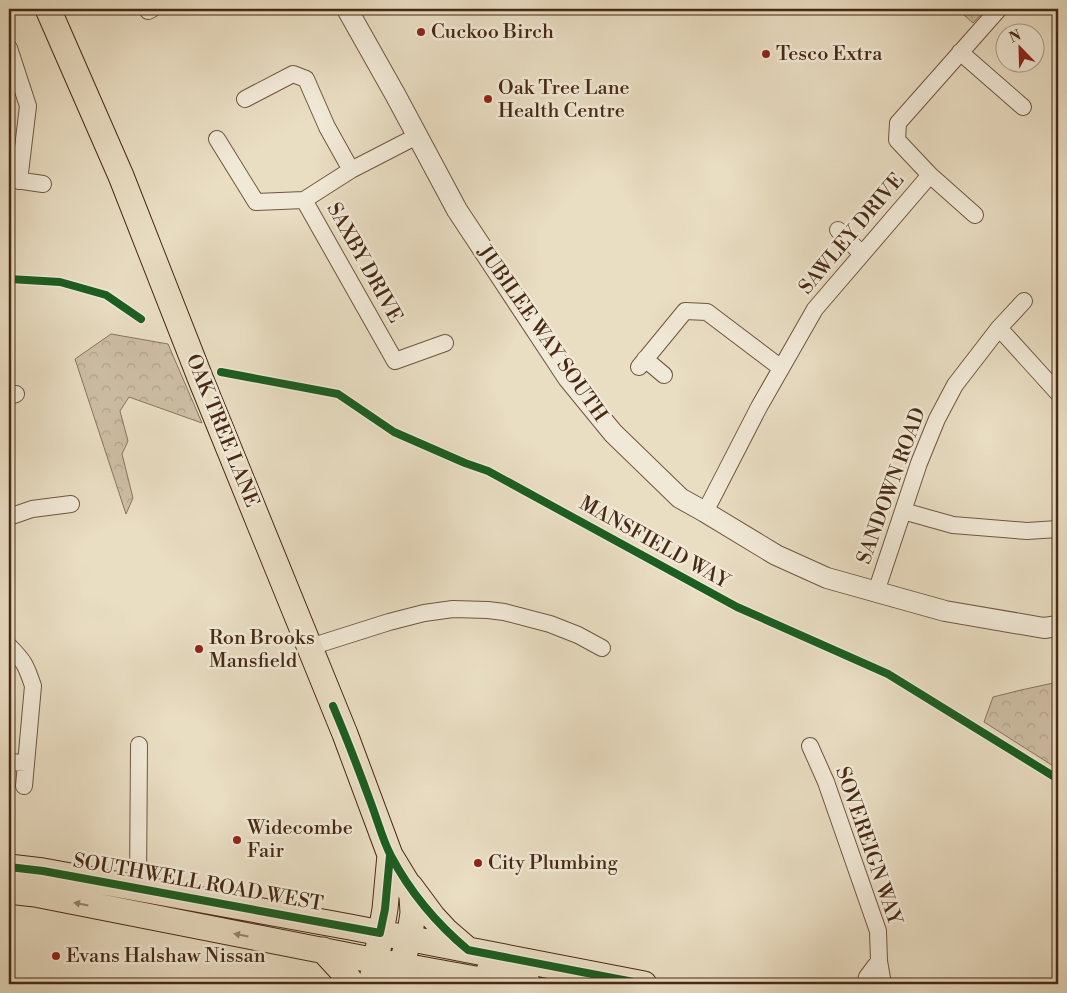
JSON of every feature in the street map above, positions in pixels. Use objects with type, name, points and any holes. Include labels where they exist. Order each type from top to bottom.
[{"type":"main road","name":"OAK TREE LANE","points":[[48,9],[121,176],[198,372],[345,734],[390,855],[407,883],[412,896],[414,906],[402,960]]},
{"type":"main road","name":"OAK TREE LANE","points":[[376,956],[385,910],[390,855]]},
{"type":"main road","name":"SOUTHWELL ROAD WEST","points":[[9,868],[43,871],[254,910],[376,956]]},
{"type":"main road","points":[[407,883],[446,931],[468,950]]},
{"type":"main road","name":"SOUTHWELL ROAD WEST","points":[[9,891],[35,894],[323,950],[376,956]]},
{"type":"main road","points":[[323,950],[352,984]]},
{"type":"main road","points":[[402,960],[468,950],[644,984]]},
{"type":"main road","points":[[376,956],[389,951],[402,960],[504,984]]},
{"type":"main road","points":[[402,960],[499,973],[528,984]]},
{"type":"street","name":"JUBILEE WAY SOUTH","points":[[347,9],[457,210],[568,378],[613,433],[680,498],[776,555],[827,578],[946,611],[1044,628],[1058,626]]},
{"type":"street","name":"SAWLEY DRIVE","points":[[705,512],[759,406],[815,309],[930,175],[897,140],[898,123],[998,10]]},
{"type":"street","points":[[9,48],[28,106],[14,180],[43,184]]},
{"type":"street","points":[[960,52],[1023,107]]},
{"type":"street","points":[[245,99],[293,74],[306,79],[327,127],[351,170]]},
{"type":"street","name":"SAXBY DRIVE","points":[[417,136],[351,170],[304,200],[395,361],[445,343]]},
{"type":"street","points":[[217,139],[256,202],[304,200]]},
{"type":"street","points":[[930,175],[975,215]]},
{"type":"street","points":[[838,230],[862,254]]},
{"type":"street","name":"SANDOWN ROAD","points":[[876,592],[919,463],[937,419],[955,385],[999,328],[1024,301]]},
{"type":"street","points":[[664,375],[642,363],[686,311],[707,312],[781,368]]},
{"type":"street","points":[[999,328],[1058,393]]},
{"type":"street","points":[[9,517],[32,509],[71,504]]},
{"type":"street","points":[[903,511],[953,525],[1026,531],[1058,529]]},
{"type":"street","points":[[310,646],[389,622],[424,613],[453,609],[504,612],[550,624],[578,635],[602,648]]},
{"type":"street","points":[[9,646],[23,660],[33,686],[24,786]]},
{"type":"street","points":[[138,889],[139,745]]},
{"type":"street","name":"SOVEREIGN WAY","points":[[810,746],[826,782],[878,931],[879,960],[883,984]]},
{"type":"street","points":[[9,762],[26,763]]},
{"type":"street","points":[[865,984],[867,977],[879,960]]},
{"type":"green space","points":[[957,9],[986,9],[973,23]]},
{"type":"green space","points":[[111,334],[168,344],[202,423],[129,397],[120,411],[128,441],[122,454],[133,498],[126,514],[75,359]]},
{"type":"green space","points":[[1058,682],[1058,769],[984,722],[993,697]]},
{"type":"cycle path","points":[[9,279],[60,282],[106,295],[141,319]]},
{"type":"cycle path","name":"MANSFIELD WAY","points":[[221,372],[338,394],[394,432],[488,471],[737,607],[888,674],[1058,779]]},
{"type":"cycle path","points":[[333,706],[383,838],[398,869],[435,918],[468,950],[644,984]]},
{"type":"cycle path","points":[[9,867],[43,871],[380,933],[385,909],[390,855]]},
{"type":"place","name":"Cuckoo Birch","points":[[421,32]]},
{"type":"place","name":"Tesco Extra","points":[[766,54]]},
{"type":"place","name":"Oak Tree Lane Health Centre","points":[[488,99]]},
{"type":"place","name":"Ron Brooks Mansfield","points":[[199,649]]},
{"type":"place","name":"Widecombe Fair","points":[[237,840]]},
{"type":"place","name":"City Plumbing","points":[[478,863]]},
{"type":"place","name":"Evans Halshaw Nissan","points":[[56,956]]}]
